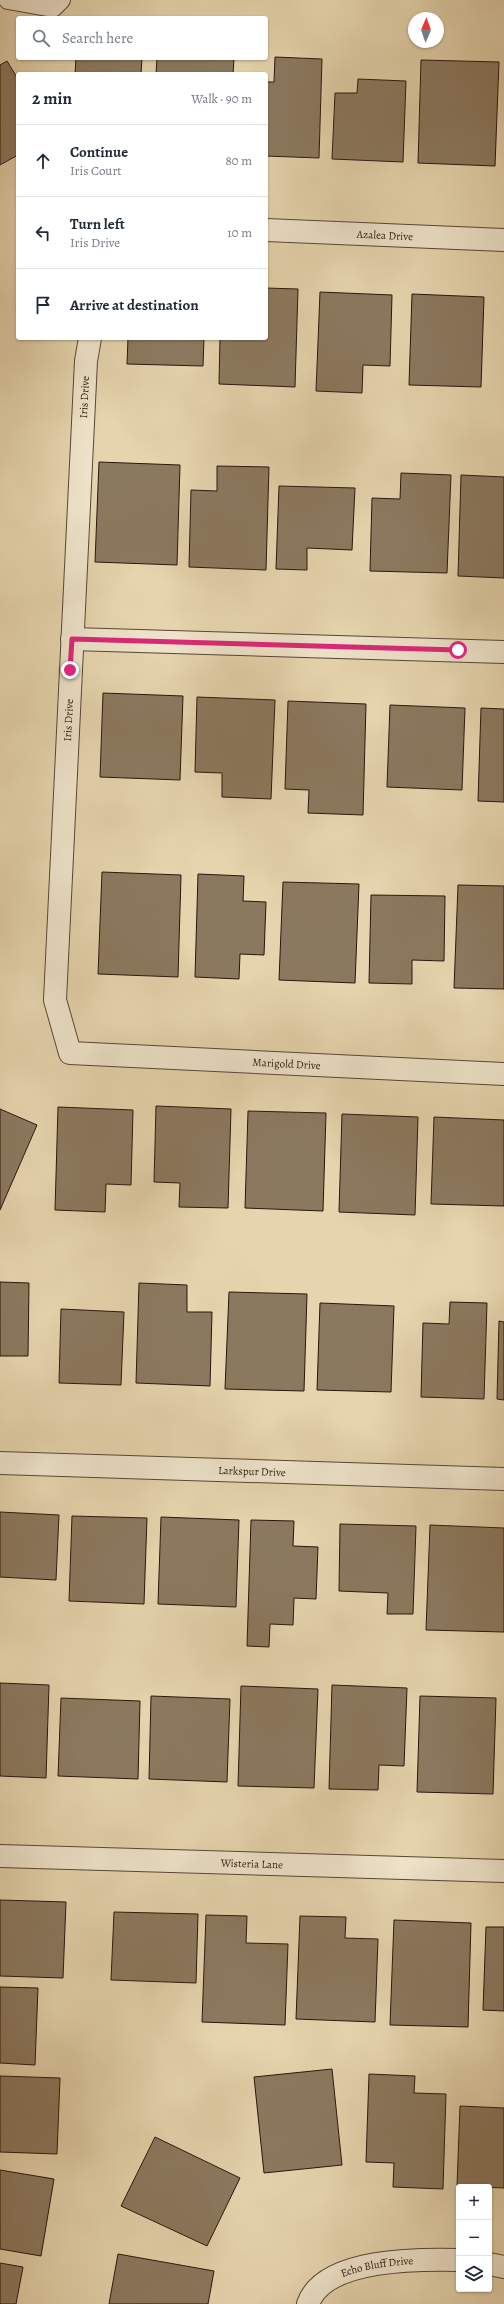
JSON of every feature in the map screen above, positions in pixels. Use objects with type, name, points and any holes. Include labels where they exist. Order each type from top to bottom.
[{"type":"street","name":"Azalea Drive","points":[[268,230],[504,240]]},
{"type":"street","name":"Iris Drive","points":[[70,1053],[55,1000],[86,361],[90,340]]},
{"type":"street","points":[[72,639],[504,652]]},
{"type":"street","name":"Marigold Drive","points":[[70,1053],[504,1074]]},
{"type":"street","name":"Larkspur Drive","points":[[0,1463],[504,1479]]},
{"type":"street","name":"Wisteria Lane","points":[[0,1856],[504,1871]]},
{"type":"street","name":"Echo Bluff Drive","points":[[308,2304],[310,2299],[327,2280],[360,2267],[418,2259],[456,2260]]},
{"type":"street","points":[[492,2265],[504,2267]]},
{"type":"lane","points":[[8,0],[53,8],[61,0]]},
{"type":"building","points":[[275,57],[322,59],[319,158],[268,156],[268,82],[274,82]]},
{"type":"building","points":[[76,60],[142,60],[141,72],[75,72]]},
{"type":"building","points":[[157,60],[234,60],[233,72],[156,72]]},
{"type":"building","points":[[421,60],[499,62],[495,166],[418,163]]},
{"type":"building","points":[[7,61],[16,76],[16,156],[0,165],[0,65]]},
{"type":"building","points":[[358,79],[406,81],[403,162],[332,159],[335,93],[357,93]]},
{"type":"building","points":[[268,288],[298,289],[295,387],[219,384],[220,340],[268,340]]},
{"type":"building","points":[[320,292],[392,295],[390,366],[363,365],[362,393],[316,391]]},
{"type":"building","points":[[412,294],[484,297],[481,387],[409,385]]},
{"type":"building","points":[[128,340],[204,340],[203,366],[127,364]]},
{"type":"building","points":[[99,462],[180,465],[177,565],[95,562]]},
{"type":"building","points":[[217,466],[269,467],[266,570],[189,567],[191,490],[217,491]]},
{"type":"building","points":[[401,473],[451,475],[447,573],[370,571],[372,498],[400,499]]},
{"type":"building","points":[[461,475],[504,477],[504,578],[458,576]]},
{"type":"building","points":[[279,486],[355,488],[352,550],[307,548],[307,570],[276,569]]},
{"type":"building","points":[[103,693],[183,696],[180,780],[100,777]]},
{"type":"building","points":[[197,697],[275,700],[271,799],[222,797],[222,773],[195,772]]},
{"type":"building","points":[[288,701],[366,704],[363,815],[308,813],[309,790],[285,789]]},
{"type":"building","points":[[390,705],[465,708],[462,790],[387,787]]},
{"type":"building","points":[[481,708],[504,709],[504,802],[478,801]]},
{"type":"building","points":[[102,872],[181,875],[178,977],[98,974]]},
{"type":"building","points":[[198,874],[244,876],[243,901],[266,902],[264,955],[240,954],[239,979],[195,977]]},
{"type":"building","points":[[283,882],[359,884],[355,983],[279,980]]},
{"type":"building","points":[[458,885],[504,886],[504,989],[454,988]]},
{"type":"building","points":[[371,895],[445,896],[444,961],[412,960],[412,984],[369,983]]},
{"type":"building","points":[[156,1106],[231,1109],[228,1208],[179,1207],[180,1183],[154,1182]]},
{"type":"building","points":[[58,1107],[133,1110],[131,1185],[106,1184],[105,1212],[55,1210]]},
{"type":"building","points":[[0,1109],[37,1125],[0,1210]]},
{"type":"building","points":[[248,1111],[326,1113],[323,1211],[245,1208]]},
{"type":"building","points":[[342,1114],[418,1117],[415,1215],[339,1212]]},
{"type":"building","points":[[434,1117],[504,1120],[504,1206],[431,1204]]},
{"type":"building","points":[[0,1282],[29,1283],[28,1356],[0,1356]]},
{"type":"building","points":[[139,1283],[187,1285],[187,1312],[212,1312],[210,1386],[136,1383]]},
{"type":"building","points":[[229,1292],[307,1294],[304,1391],[225,1389]]},
{"type":"building","points":[[450,1302],[487,1303],[484,1399],[421,1397],[423,1323],[449,1324]]},
{"type":"building","points":[[320,1303],[394,1306],[391,1392],[317,1390]]},
{"type":"building","points":[[61,1309],[124,1312],[121,1385],[59,1383]]},
{"type":"building","points":[[499,1321],[504,1322],[504,1400],[497,1399]]},
{"type":"building","points":[[0,1512],[59,1515],[56,1580],[0,1577]]},
{"type":"building","points":[[72,1516],[147,1518],[144,1604],[69,1601]]},
{"type":"building","points":[[161,1517],[239,1520],[236,1607],[158,1604]]},
{"type":"building","points":[[251,1520],[294,1521],[293,1546],[318,1547],[316,1599],[294,1598],[293,1625],[270,1624],[269,1647],[247,1646]]},
{"type":"building","points":[[340,1524],[416,1526],[413,1614],[387,1614],[388,1593],[339,1591]]},
{"type":"building","points":[[430,1525],[504,1528],[504,1632],[426,1630]]},
{"type":"building","points":[[0,1683],[49,1685],[46,1778],[0,1776]]},
{"type":"building","points":[[332,1685],[407,1688],[404,1766],[379,1765],[378,1790],[329,1789]]},
{"type":"building","points":[[241,1686],[318,1689],[314,1788],[238,1786]]},
{"type":"building","points":[[151,1696],[230,1699],[227,1782],[149,1779]]},
{"type":"building","points":[[420,1696],[496,1698],[493,1794],[417,1792]]},
{"type":"building","points":[[61,1698],[140,1701],[138,1779],[58,1776]]},
{"type":"building","points":[[0,1900],[66,1902],[63,1978],[0,1976]]},
{"type":"building","points":[[114,1912],[198,1914],[196,1983],[111,1980]]},
{"type":"building","points":[[206,1915],[247,1916],[246,1943],[288,1944],[285,2025],[202,2022]]},
{"type":"building","points":[[300,1916],[346,1917],[345,1938],[378,1939],[375,2022],[296,2019]]},
{"type":"building","points":[[394,1920],[471,1923],[468,2027],[390,2025]]},
{"type":"building","points":[[486,1927],[504,1927],[504,2011],[483,2010]]},
{"type":"building","points":[[0,1987],[38,1988],[35,2065],[0,2063]]},
{"type":"building","points":[[332,2069],[342,2165],[264,2173],[254,2077]]},
{"type":"building","points":[[369,2074],[415,2076],[414,2093],[446,2094],[443,2189],[393,2187],[394,2163],[366,2162]]},
{"type":"building","points":[[0,2076],[60,2078],[57,2154],[0,2152]]},
{"type":"building","points":[[460,2106],[504,2108],[504,2188],[492,2187],[492,2184],[457,2184]]},
{"type":"building","points":[[155,2137],[240,2178],[207,2246],[121,2206]]},
{"type":"building","points":[[0,2170],[54,2179],[41,2256],[0,2249]]},
{"type":"building","points":[[118,2254],[214,2271],[208,2304],[109,2304]]},
{"type":"building","points":[[0,2263],[23,2267],[16,2304],[0,2304]]},
{"type":"route","points":[[70,670],[72,639],[458,650]]}]
